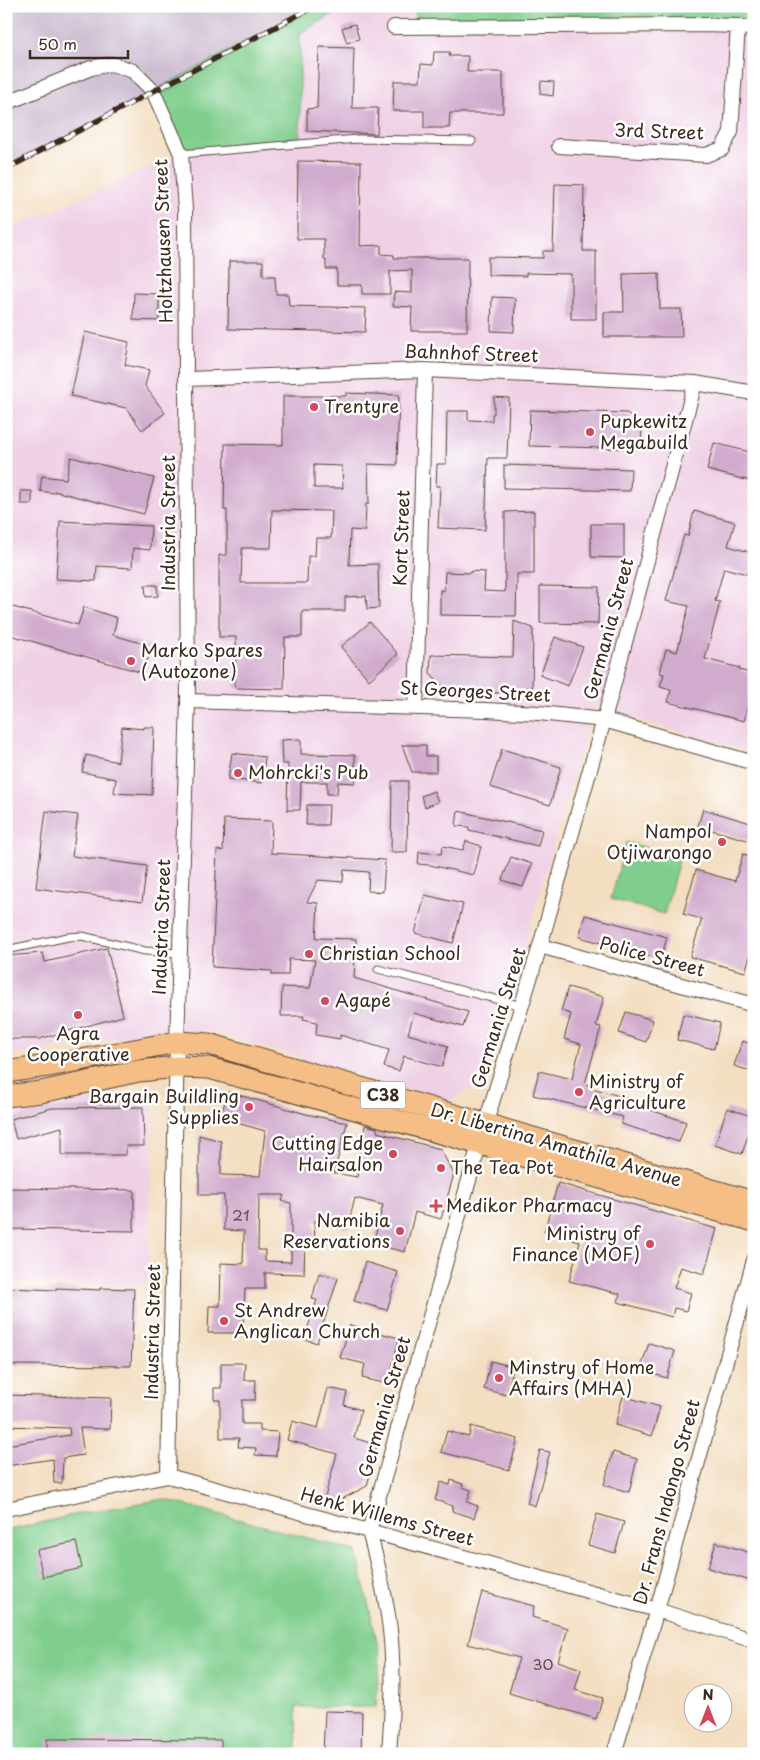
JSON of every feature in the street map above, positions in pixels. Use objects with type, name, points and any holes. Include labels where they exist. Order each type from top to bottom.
[{"type":"main road","name":"Dr. Libertina Amathila Avenue","points":[[6,1072],[177,1042],[209,1044],[754,1202]]},
{"type":"main road","name":"Dr. Libertina Amathila Avenue","points":[[6,1096],[41,1092],[139,1071],[177,1067],[209,1068],[754,1221]]},
{"type":"street","points":[[394,27],[738,26],[754,28]]},
{"type":"street","name":"3rd Street","points":[[559,146],[706,155],[722,149],[731,132],[738,26]]},
{"type":"street","name":"Holtzhausen Street","points":[[6,103],[91,68],[112,64],[133,71],[153,91],[181,154],[185,210],[187,379]]},
{"type":"street","name":"Bahnhof Street","points":[[187,379],[426,370],[695,383],[754,393]]},
{"type":"street","name":"Kort Street","points":[[416,708],[426,370]]},
{"type":"street","name":"Industria Street","points":[[168,1476],[177,1042],[188,701],[187,379]]},
{"type":"street","name":"Germania Street","points":[[369,1532],[479,1145],[540,946],[604,720],[695,383]]},
{"type":"street","name":"St Georges Street","points":[[188,701],[539,713],[604,720],[754,763]]},
{"type":"street","name":"Police Street","points":[[540,946],[754,1005]]},
{"type":"street","name":"Dr. Frans Indongo Street","points":[[614,1754],[657,1610],[754,1260]]},
{"type":"street","name":"Henk Willems Street","points":[[6,1509],[168,1476],[657,1610],[754,1641]]},
{"type":"street","points":[[369,1532],[384,1586],[390,1624],[392,1702],[389,1754]]},
{"type":"lane","points":[[181,154],[358,139],[472,141]]},
{"type":"lane","points":[[6,950],[68,937],[82,936],[145,951],[180,953]]},
{"type":"lane","points":[[378,969],[522,1006]]},
{"type":"shaded area","points":[[6,6],[316,6],[6,170]]},
{"type":"shaded area","points":[[348,6],[415,6],[416,27],[738,26],[754,16],[754,753],[593,707],[486,1080],[447,1102],[219,1033],[166,1030],[6,1056],[6,230],[181,154],[299,143],[300,33]]},
{"type":"shaded area","points":[[154,1088],[147,1285],[7,1283],[6,1302],[6,1110]]},
{"type":"green space","points":[[315,6],[348,6],[300,33],[300,143],[181,154],[153,91]]},
{"type":"green space","points":[[415,6],[754,6],[754,16],[738,26],[416,27]]},
{"type":"green space","points":[[626,842],[680,857],[664,914],[611,899]]},
{"type":"green space","points":[[163,1499],[356,1551],[380,1654],[376,1707],[296,1707],[297,1754],[6,1754],[6,1531],[77,1514]]},
{"type":"building","points":[[355,24],[359,39],[347,43],[342,28]]},
{"type":"building","points":[[319,47],[354,48],[352,108],[378,108],[377,134],[307,131],[307,109],[317,108]]},
{"type":"building","points":[[434,52],[450,52],[449,56],[468,56],[467,72],[503,72],[503,113],[450,113],[449,128],[424,128],[424,111],[393,111],[394,81],[420,81],[421,64],[433,65]]},
{"type":"building","points":[[541,81],[554,82],[553,96],[540,94]]},
{"type":"building","points":[[298,161],[361,162],[360,246],[381,245],[381,254],[394,255],[394,258],[468,258],[467,331],[411,331],[412,307],[393,306],[394,292],[412,293],[412,270],[390,271],[390,294],[362,294],[362,285],[337,285],[337,269],[326,269],[324,239],[297,239]]},
{"type":"building","points":[[555,184],[584,185],[583,251],[596,251],[596,319],[571,319],[571,274],[526,273],[526,276],[488,275],[488,257],[543,258],[543,251],[553,251]]},
{"type":"building","points":[[229,261],[263,261],[263,276],[275,276],[276,294],[288,294],[289,306],[366,308],[365,332],[228,329]]},
{"type":"building","points":[[659,273],[660,309],[681,309],[682,337],[604,337],[604,312],[624,312],[623,274]]},
{"type":"building","points":[[134,293],[159,294],[159,321],[133,320]]},
{"type":"building","points":[[492,297],[515,298],[514,332],[491,331]]},
{"type":"building","points":[[85,332],[129,342],[125,365],[149,370],[145,386],[165,413],[142,430],[126,408],[71,396]]},
{"type":"building","points":[[346,393],[399,395],[397,465],[368,464],[369,504],[366,504],[365,531],[350,530],[349,565],[378,564],[379,608],[367,609],[366,596],[345,597],[345,611],[302,611],[302,637],[285,637],[284,689],[235,688],[236,637],[219,637],[219,555],[227,555],[227,510],[224,510],[225,444],[283,445],[283,396],[346,396]],"holes":[[[314,465],[342,466],[343,488],[314,488]],[[272,510],[332,511],[331,538],[316,538],[315,556],[308,556],[307,583],[241,583],[242,548],[271,548]]]},
{"type":"building","points":[[494,397],[509,398],[507,458],[488,458],[485,530],[438,528],[440,486],[436,486],[437,464],[446,464],[447,411],[468,411],[468,420],[492,421]]},
{"type":"building","points":[[530,410],[627,413],[642,425],[641,449],[529,446]]},
{"type":"building","points":[[714,443],[754,453],[754,482],[707,470]]},
{"type":"building","points":[[71,457],[154,478],[144,514],[54,491],[54,493],[40,491],[42,476],[66,479]]},
{"type":"building","points":[[504,465],[631,469],[630,491],[504,488]]},
{"type":"building","points":[[21,491],[32,491],[32,504],[21,504]]},
{"type":"building","points":[[534,511],[534,574],[517,574],[516,616],[440,615],[440,590],[444,591],[445,572],[485,572],[484,591],[505,592],[505,512]]},
{"type":"building","points":[[694,511],[735,522],[728,546],[754,555],[754,576],[724,568],[715,601],[720,602],[705,659],[740,668],[739,670],[754,674],[754,696],[750,695],[744,721],[668,702],[671,690],[660,687],[664,674],[660,673],[666,649],[677,652],[689,606],[666,601],[684,535],[688,536]]},
{"type":"building","points":[[60,521],[151,526],[150,550],[133,548],[132,568],[97,566],[96,581],[56,579]]},
{"type":"building","points":[[591,524],[624,524],[624,558],[591,557]]},
{"type":"building","points":[[145,585],[157,585],[158,596],[146,597]]},
{"type":"building","points":[[540,586],[599,587],[598,624],[540,623]]},
{"type":"building","points":[[6,605],[78,625],[84,607],[117,618],[113,635],[155,647],[140,672],[6,634]]},
{"type":"building","points":[[514,621],[533,628],[532,694],[448,691],[430,673],[431,655],[513,657]]},
{"type":"building","points":[[370,622],[398,654],[369,680],[341,647]]},
{"type":"building","points":[[555,637],[583,647],[568,686],[540,675]]},
{"type":"building","points":[[122,727],[144,729],[144,727],[154,727],[152,795],[114,793],[116,779],[82,772],[86,755],[118,762]]},
{"type":"building","points":[[301,739],[301,754],[355,755],[355,783],[338,782],[337,794],[327,794],[327,782],[301,782],[300,810],[287,810],[288,764],[282,764],[281,740]]},
{"type":"building","points":[[402,745],[426,745],[426,756],[436,756],[436,772],[412,772]]},
{"type":"building","points":[[502,749],[561,767],[550,805],[490,787]]},
{"type":"building","points":[[232,753],[265,757],[262,783],[228,779]]},
{"type":"building","points":[[392,781],[408,781],[407,852],[391,852]]},
{"type":"building","points":[[434,791],[438,802],[425,807],[421,796]]},
{"type":"building","points":[[307,805],[329,805],[328,825],[306,825]]},
{"type":"building","points":[[703,809],[754,824],[754,842],[698,826]]},
{"type":"building","points":[[46,811],[78,815],[72,856],[147,866],[142,902],[36,888]]},
{"type":"building","points":[[458,811],[542,830],[538,846],[469,830],[469,827],[456,826]]},
{"type":"building","points":[[224,819],[272,821],[271,853],[385,860],[383,892],[368,891],[369,872],[344,870],[343,882],[318,880],[307,902],[318,903],[316,938],[356,939],[354,978],[468,1012],[463,1027],[414,1013],[408,1034],[448,1046],[442,1067],[404,1056],[399,1071],[384,1067],[389,1050],[340,1035],[340,1039],[316,1035],[317,1022],[303,1019],[304,1016],[281,1016],[282,987],[310,988],[315,960],[289,959],[288,975],[272,975],[272,971],[212,967],[217,850],[223,851]]},
{"type":"building","points":[[466,841],[481,846],[474,875],[418,864],[419,852],[441,854],[443,846],[463,850]]},
{"type":"building","points":[[743,854],[754,857],[754,884],[749,900],[754,902],[754,943],[745,972],[690,957],[702,919],[683,914],[696,870],[735,881]]},
{"type":"building","points":[[511,857],[532,864],[523,887],[502,880]]},
{"type":"building","points":[[425,895],[463,904],[453,943],[415,933]]},
{"type":"building","points":[[585,915],[667,937],[661,959],[579,937]]},
{"type":"building","points":[[107,948],[123,1016],[39,1039],[6,1039],[6,956],[43,953],[45,962]]},
{"type":"building","points":[[568,987],[604,997],[596,1026],[601,1027],[585,1084],[593,1086],[592,1088],[640,1102],[639,1106],[686,1122],[679,1142],[621,1124],[623,1117],[533,1095],[539,1071],[572,1079],[581,1044],[564,1039],[571,1014],[561,1011]]},
{"type":"building","points":[[626,1012],[653,1020],[646,1042],[619,1033]]},
{"type":"building","points":[[683,1014],[720,1023],[714,1049],[677,1040]]},
{"type":"building","points":[[742,1041],[754,1045],[754,1072],[734,1066]]},
{"type":"building","points":[[228,1092],[306,1114],[347,1123],[334,1173],[357,1177],[365,1125],[377,1128],[377,1132],[440,1149],[454,1174],[441,1219],[415,1212],[405,1252],[373,1244],[383,1205],[355,1198],[347,1229],[314,1221],[315,1243],[305,1243],[304,1274],[265,1273],[265,1289],[245,1289],[243,1333],[208,1333],[209,1306],[220,1306],[221,1263],[243,1264],[244,1231],[224,1230],[224,1195],[199,1195],[199,1135],[221,1141],[221,1175],[260,1176],[265,1131],[220,1118]],"holes":[[[259,1195],[284,1195],[282,1201],[291,1203],[291,1262],[265,1261],[265,1250],[258,1250]]]},
{"type":"building","points":[[143,1107],[144,1146],[126,1146],[126,1155],[62,1155],[62,1127],[16,1139],[11,1119],[52,1108]]},
{"type":"building","points":[[727,1108],[754,1117],[742,1154],[715,1145]]},
{"type":"building","name":"Ministry of Finance (MOF)","points":[[558,1183],[717,1229],[704,1274],[681,1267],[674,1288],[691,1293],[686,1311],[674,1308],[672,1317],[618,1302],[620,1294],[569,1281],[580,1242],[544,1232]]},
{"type":"building","points":[[6,1188],[134,1190],[134,1231],[6,1229]]},
{"type":"building","points":[[365,1262],[398,1272],[387,1310],[354,1301]]},
{"type":"building","points":[[319,1273],[338,1278],[317,1343],[304,1339],[317,1300],[312,1299]]},
{"type":"building","points":[[11,1288],[56,1290],[56,1288],[134,1289],[131,1366],[8,1365]]},
{"type":"building","points":[[350,1325],[399,1338],[388,1384],[362,1378],[365,1364],[340,1358]]},
{"type":"building","points":[[649,1343],[675,1351],[667,1378],[640,1370]]},
{"type":"building","name":"Minstry of Home Affairs (MHA)","points":[[491,1361],[514,1367],[506,1395],[484,1389]]},
{"type":"building","points":[[221,1363],[245,1363],[244,1380],[256,1380],[255,1400],[242,1400],[242,1424],[260,1424],[260,1431],[278,1432],[276,1456],[255,1455],[256,1448],[238,1447],[239,1438],[220,1438],[220,1400],[214,1400],[214,1388],[221,1388]]},
{"type":"building","points":[[328,1388],[347,1392],[344,1405],[361,1410],[354,1438],[377,1445],[367,1486],[338,1501],[325,1497],[337,1454],[287,1440],[292,1421],[318,1428]]},
{"type":"building","points":[[6,1395],[111,1398],[110,1429],[80,1428],[84,1455],[63,1458],[62,1483],[54,1483],[53,1459],[6,1466],[6,1445],[70,1435],[69,1428],[6,1426]]},
{"type":"building","points":[[623,1396],[660,1407],[652,1436],[615,1425]]},
{"type":"building","points":[[471,1426],[518,1439],[509,1470],[441,1452],[447,1431],[469,1437]]},
{"type":"building","points":[[540,1450],[550,1452],[535,1506],[527,1503]]},
{"type":"building","points":[[613,1452],[637,1459],[629,1492],[604,1485]]},
{"type":"building","points":[[451,1480],[463,1484],[462,1487],[471,1490],[467,1502],[478,1506],[474,1518],[452,1511],[453,1506],[435,1500],[441,1482],[450,1485]]},
{"type":"building","points":[[597,1514],[624,1522],[615,1553],[588,1545]]},
{"type":"building","points":[[76,1542],[82,1568],[43,1577],[37,1550]]},
{"type":"building","points":[[716,1542],[754,1554],[754,1582],[708,1568]]},
{"type":"building","points":[[482,1592],[534,1606],[532,1617],[568,1628],[558,1661],[581,1669],[575,1690],[603,1698],[596,1719],[509,1693],[519,1658],[468,1644]]},
{"type":"building","points":[[325,1711],[362,1712],[361,1754],[323,1754]]},
{"type":"building","points":[[47,1739],[221,1740],[221,1754],[47,1754]]},
{"type":"railway","points":[[6,169],[315,6]]},
{"type":"place","name":"Trentyre","points":[[314,407]]},
{"type":"place","name":"Pupkewitz Megabuild","points":[[590,432]]},
{"type":"place","name":"Marko Spares (Autozone)","points":[[131,661]]},
{"type":"place","name":"Mohrcki's Pub","points":[[238,773]]},
{"type":"place","name":"Nampol Otjiwarongo","points":[[722,842]]},
{"type":"place","name":"Christian School","points":[[309,954]]},
{"type":"place","name":"Agapé","points":[[325,1001]]},
{"type":"place","name":"Agra Cooperative","points":[[78,1015]]},
{"type":"place","name":"Ministry of Agriculture","points":[[579,1092]]},
{"type":"place","name":"Bargain Buildling Supplies","points":[[249,1107]]},
{"type":"place","name":"Cutting Edge Hairsalon","points":[[393,1154]]},
{"type":"place","name":"The Tea Pot","points":[[441,1168]]},
{"type":"place","name":"Medikor Pharmacy","points":[[436,1206]]},
{"type":"place","name":"Namibia Reservations","points":[[400,1231]]},
{"type":"place","name":"Ministry of Finance (MOF)","points":[[650,1244]]},
{"type":"place","name":"St Andrew Anglican Church","points":[[224,1321]]},
{"type":"place","name":"Minstry of Home Affairs (MHA)","points":[[499,1378]]}]
